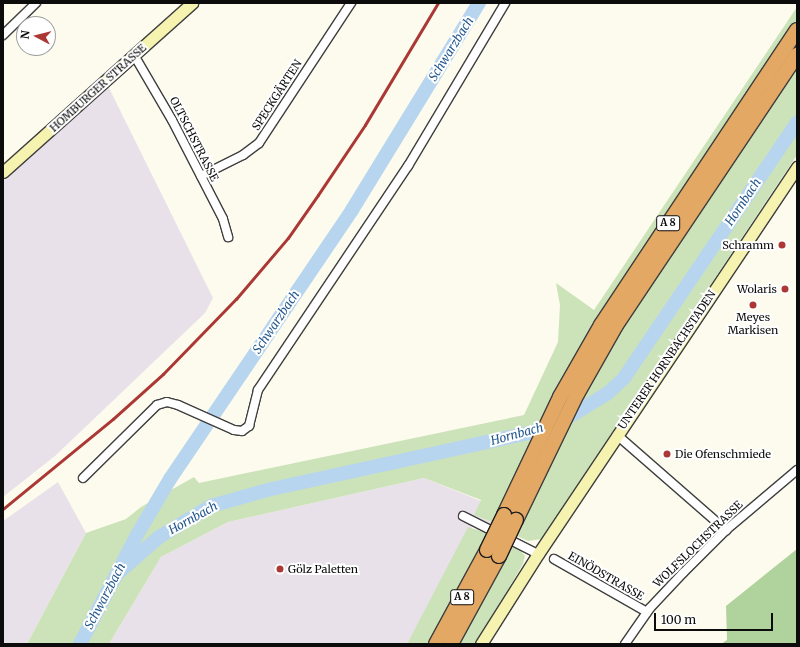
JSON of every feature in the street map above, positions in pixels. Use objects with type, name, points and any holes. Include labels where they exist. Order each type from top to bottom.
[{"type":"highway","name":"A 8","points":[[510,518],[527,465],[560,397],[600,325],[797,30]]},
{"type":"highway","name":"A 8","points":[[451,644],[510,518],[544,460],[577,394],[620,319],[797,56]]},
{"type":"highway","name":"A 8","points":[[436,644],[493,553]]},
{"type":"street","name":"HOMBURGER STRASSE","points":[[3,172],[192,3]]},
{"type":"street","name":"SPECKGÄRTEN","points":[[201,176],[243,155],[259,143],[350,3]]},
{"type":"street","points":[[83,478],[157,405],[167,402],[192,410],[234,430],[242,431],[249,426],[258,390],[426,137],[505,3]]},
{"type":"street","points":[[3,35],[33,4]]},
{"type":"street","name":"OLTSCHSTRASSE","points":[[134,55],[156,89],[201,176],[223,219],[228,237]]},
{"type":"street","name":"UNTERER HORNBACHSTADEN","points":[[481,644],[538,554],[797,167]]},
{"type":"street","points":[[617,435],[726,530]]},
{"type":"street","name":"WOLFSLOCHSTRASSE","points":[[625,644],[647,612],[726,530],[797,470]]},
{"type":"street","points":[[463,516],[538,554]]},
{"type":"street","name":"EINÖDSTRASSE","points":[[554,559],[647,612]]},
{"type":"shaded area","points":[[107,84],[213,298],[205,313],[55,456],[3,497],[3,177]]},
{"type":"shaded area","points":[[424,478],[481,501],[475,515],[492,522],[487,533],[472,527],[407,644],[109,644],[161,557],[228,522]]},
{"type":"shaded area","points":[[58,482],[86,533],[27,644],[3,644],[3,521]]},
{"type":"green space","points":[[797,7],[797,155],[541,539],[528,541],[517,536],[523,524],[498,512],[492,522],[474,515],[481,500],[424,478],[228,522],[161,557],[109,644],[27,644],[86,533],[126,519],[141,507],[194,477],[199,483],[524,415],[558,342],[560,305],[556,283],[594,310]],"holes":[[[587,392],[554,457],[518,468],[552,398]]]},
{"type":"green space","points":[[468,527],[487,533],[481,546],[505,559],[512,546],[521,551],[525,556],[523,564],[476,644],[407,644]]},
{"type":"green space","points":[[797,549],[797,644],[721,644],[727,640],[726,606]]},
{"type":"waterway","name":"Schwarzbach","points":[[80,644],[137,535],[170,479],[352,210],[479,3]]},
{"type":"waterway","name":"Hornbach","points":[[116,575],[159,537],[211,506],[267,490],[529,433],[559,423],[608,393],[624,378],[797,122]]},
{"type":"railway","points":[[3,509],[113,419],[163,374],[236,299],[288,238],[318,195],[365,125],[438,3]]},
{"type":"place","name":"Schramm","points":[[782,245]]},
{"type":"place","name":"Wolaris","points":[[785,289]]},
{"type":"place","name":"Meyes Markisen","points":[[753,305]]},
{"type":"place","name":"Die Ofenschmiede","points":[[667,454]]},
{"type":"place","name":"Gölz Paletten","points":[[280,569]]}]
